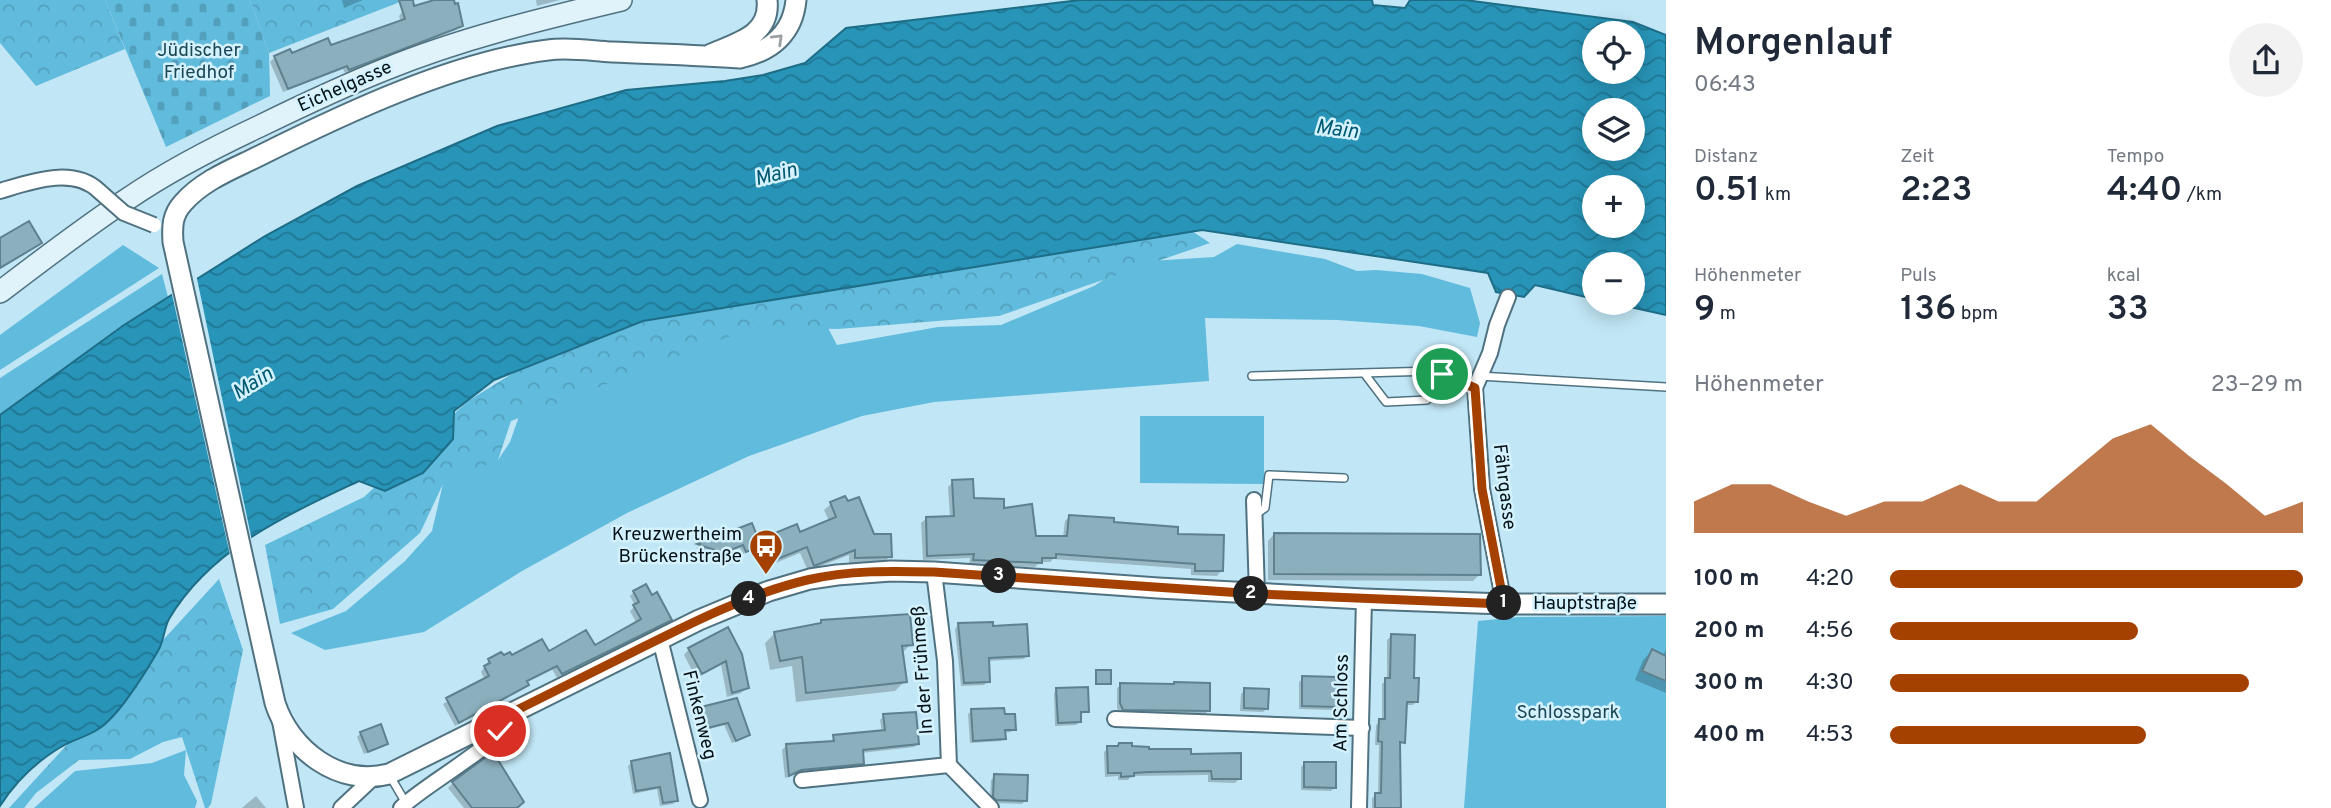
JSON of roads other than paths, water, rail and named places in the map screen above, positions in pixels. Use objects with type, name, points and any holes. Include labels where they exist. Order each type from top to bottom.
[{"type":"main road","name":"Eichelgasse","points":[[0,292],[151,184],[233,139],[387,68],[497,32],[621,0]]},
{"type":"street","points":[[706,55],[752,36],[760,29],[768,12],[767,0]]},
{"type":"street","points":[[296,808],[277,710],[166,231],[177,210],[184,201],[211,180],[357,110],[438,78],[497,60],[551,49],[740,58],[767,49],[778,41],[789,26],[796,0]]},
{"type":"street","points":[[0,191],[37,179],[89,181],[124,213],[166,231]]},
{"type":"street","name":"Fährgasse","points":[[1504,604],[1482,489],[1477,382],[1490,353],[1508,297]]},
{"type":"street","points":[[1255,500],[1257,594]]},
{"type":"street","name":"Hauptstraße","points":[[382,775],[660,639],[737,604],[810,579],[866,572],[934,572],[1364,599],[1504,604],[1666,604]]},
{"type":"street","name":"In der Frühmeß","points":[[934,572],[945,662],[949,765]]},
{"type":"street","name":"Am Schloss","points":[[1359,808],[1364,599]]},
{"type":"street","name":"Finkenweg","points":[[660,639],[700,800]]},
{"type":"street","points":[[277,710],[299,745],[322,764],[345,774],[382,775]]},
{"type":"street","points":[[406,806],[489,743],[500,731],[501,718]]},
{"type":"street","points":[[1115,719],[1362,728]]},
{"type":"street","points":[[802,780],[949,765],[992,808]]},
{"type":"street","points":[[341,808],[382,775]]},
{"type":"lane","points":[[1252,376],[1434,371],[1477,382],[1666,387]]},
{"type":"lane","points":[[1364,373],[1386,402],[1427,400],[1442,374]]},
{"type":"lane","points":[[1255,516],[1265,508],[1269,475],[1343,478]]},
{"type":"lane","points":[[382,775],[406,806]]},
{"type":"water","name":"Main","points":[[1080,0],[1372,0],[1373,5],[1405,8],[1410,0],[1465,0],[1625,21],[1582,21],[1582,84],[1645,84],[1645,27],[1666,35],[1666,315],[1645,310],[1645,252],[1582,252],[1582,296],[1535,285],[1524,297],[1496,292],[1488,273],[1202,230],[643,321],[494,380],[454,411],[453,439],[423,473],[385,491],[359,481],[278,521],[229,553],[206,572],[186,594],[169,619],[155,656],[114,715],[92,733],[64,745],[32,768],[0,806],[0,415],[124,325],[265,236],[357,186],[497,126],[626,90],[725,81],[763,75],[805,63],[846,28]]},
{"type":"place","name":"Kreuzwertheim Brückenstraße","points":[[766,576]]},
{"type":"park label","name":"Jüdischer Friedhof","points":[[199,62]]},
{"type":"park label","name":"Schlosspark","points":[[1568,713]]}]
